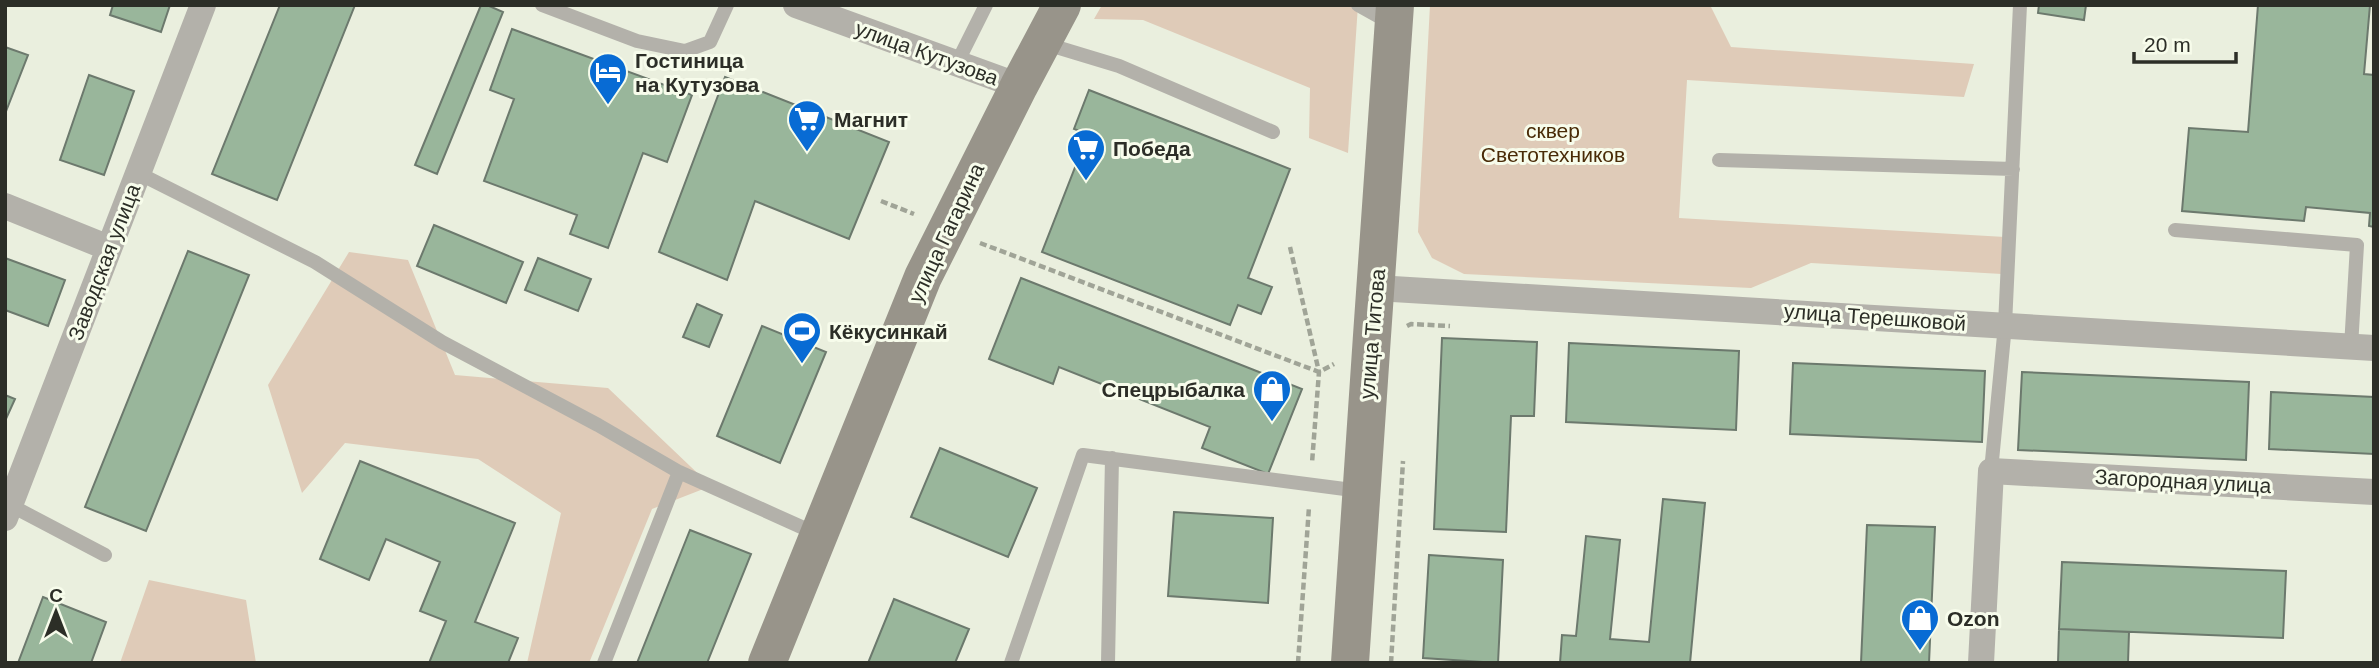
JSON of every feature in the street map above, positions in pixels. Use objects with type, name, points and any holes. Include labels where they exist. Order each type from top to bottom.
[{"type":"main road","name":"улица Гагарина","points":[[766,663],[923,277],[1018,86],[1062,5]]},
{"type":"main road","name":"улица Титова","points":[[1350,663],[1370,344],[1394,288],[1394,15]]},
{"type":"street","name":"Заводская улица","points":[[8,512],[203,5]]},
{"type":"street","name":"улица Кутузова","points":[[796,5],[1018,86]]},
{"type":"street","points":[[5,206],[109,248]]},
{"type":"street","name":"улица Терешковой","points":[[1394,288],[2362,348]]},
{"type":"street","points":[[1981,663],[1991,471]]},
{"type":"street","name":"Загородная улица","points":[[1991,471],[2374,492]]},
{"type":"lane","points":[[542,5],[637,41],[685,51],[709,42],[727,5]]},
{"type":"lane","points":[[957,63],[986,5]]},
{"type":"lane","points":[[1358,5],[1394,15]]},
{"type":"lane","points":[[1991,471],[2005,325],[2020,5]]},
{"type":"lane","points":[[1042,43],[1119,66],[1273,132]]},
{"type":"lane","points":[[1719,160],[2013,169]]},
{"type":"lane","points":[[138,173],[316,262],[442,342],[598,425],[679,472],[818,535]]},
{"type":"lane","points":[[2175,230],[2357,245],[2362,348]]},
{"type":"lane","points":[[1011,663],[1083,455],[1361,491]]},
{"type":"lane","points":[[1108,663],[1112,458]]},
{"type":"lane","points":[[604,663],[679,472]]},
{"type":"lane","points":[[8,512],[106,555]]},
{"type":"path","points":[[881,201],[1003,253],[1319,372]]},
{"type":"path","points":[[1290,247],[1319,372],[1298,663]]},
{"type":"path","points":[[1394,288],[1410,338]]},
{"type":"path","points":[[1391,663],[1403,460]]},
{"type":"green space","points":[[1102,5],[1358,5],[1348,153],[1309,138],[1310,88],[1143,20],[1094,19]]},
{"type":"green space","name":"сквер Светотехников","points":[[1430,5],[1710,5],[1731,47],[1974,64],[1964,97],[1687,80],[1679,218],[2005,237],[2002,274],[1811,263],[1751,288],[1464,274],[1432,258],[1418,232]]},
{"type":"green space","points":[[349,252],[408,260],[455,375],[608,388],[711,486],[652,509],[589,663],[527,663],[561,513],[478,459],[345,443],[302,493],[268,385]]},
{"type":"green space","points":[[149,580],[246,600],[256,663],[120,663]]},
{"type":"building","points":[[113,5],[170,5],[161,32],[110,15]]},
{"type":"building","points":[[280,5],[355,5],[277,200],[212,174]]},
{"type":"building","points":[[481,5],[503,12],[437,174],[415,165]]},
{"type":"building","points":[[2039,5],[2086,5],[2084,20],[2038,13]]},
{"type":"building","points":[[2258,5],[2370,5],[2364,74],[2374,75],[2374,227],[2369,226],[2370,213],[2306,207],[2304,221],[2182,211],[2189,128],[2248,132]]},
{"type":"building","points":[[512,29],[692,95],[667,162],[643,153],[608,248],[570,234],[577,215],[484,181],[514,99],[490,90]]},
{"type":"building","points":[[5,47],[28,55],[5,114]]},
{"type":"building","points":[[89,75],[134,91],[104,175],[60,160]]},
{"type":"building","points":[[725,77],[889,142],[849,239],[755,201],[727,280],[659,252]]},
{"type":"building","points":[[1089,90],[1290,169],[1248,278],[1272,287],[1261,314],[1238,305],[1230,325],[1042,252],[1088,134],[1074,129]]},
{"type":"building","points":[[434,225],[523,262],[506,303],[417,266]]},
{"type":"building","points":[[188,251],[249,275],[146,531],[85,507]]},
{"type":"building","points":[[5,258],[65,280],[48,326],[5,310]]},
{"type":"building","points":[[538,258],[591,279],[578,311],[525,290]]},
{"type":"building","points":[[1021,278],[1302,389],[1268,474],[1202,448],[1210,427],[1059,367],[1053,384],[989,359]]},
{"type":"building","points":[[697,304],[722,315],[709,347],[683,337]]},
{"type":"building","points":[[762,326],[826,352],[780,463],[717,436]]},
{"type":"building","points":[[1442,338],[1537,342],[1534,416],[1511,416],[1506,532],[1434,529]]},
{"type":"building","points":[[1569,343],[1739,351],[1736,430],[1566,422]]},
{"type":"building","points":[[1793,363],[1985,371],[1982,442],[1790,434]]},
{"type":"building","points":[[2022,372],[2249,382],[2246,460],[2018,450]]},
{"type":"building","points":[[2271,392],[2374,397],[2374,454],[2269,449]]},
{"type":"building","points":[[5,395],[15,399],[5,421]]},
{"type":"building","points":[[940,448],[1037,488],[1008,557],[911,517]]},
{"type":"building","points":[[360,461],[515,523],[475,622],[518,638],[508,663],[429,663],[446,621],[420,611],[440,562],[386,539],[369,580],[320,559]]},
{"type":"building","points":[[1663,499],[1705,503],[1690,663],[1560,663],[1562,635],[1576,636],[1586,536],[1620,540],[1610,639],[1649,642]]},
{"type":"building","points":[[1174,512],[1273,518],[1268,603],[1168,596]]},
{"type":"building","points":[[1867,525],[1935,527],[1929,663],[1861,663]]},
{"type":"building","points":[[690,530],[751,554],[707,663],[637,663]]},
{"type":"building","points":[[1429,555],[1503,560],[1498,663],[1423,658]]},
{"type":"building","points":[[2062,562],[2286,571],[2283,638],[2059,629]]},
{"type":"building","points":[[43,597],[106,622],[91,663],[18,663]]},
{"type":"building","points":[[894,599],[969,629],[955,663],[868,663]]},
{"type":"building","points":[[2059,629],[2129,632],[2128,663],[2058,663]]},
{"type":"place","name":"Гостиница на Кутузова","points":[[608,106]]},
{"type":"place","name":"Магнит","points":[[807,153]]},
{"type":"place","name":"Победа","points":[[1086,182]]},
{"type":"place","name":"Кёкусинкай","points":[[802,365]]},
{"type":"place","name":"Спецрыбалка","points":[[1272,423]]},
{"type":"place","name":"Ozon","points":[[1920,652]]}]
